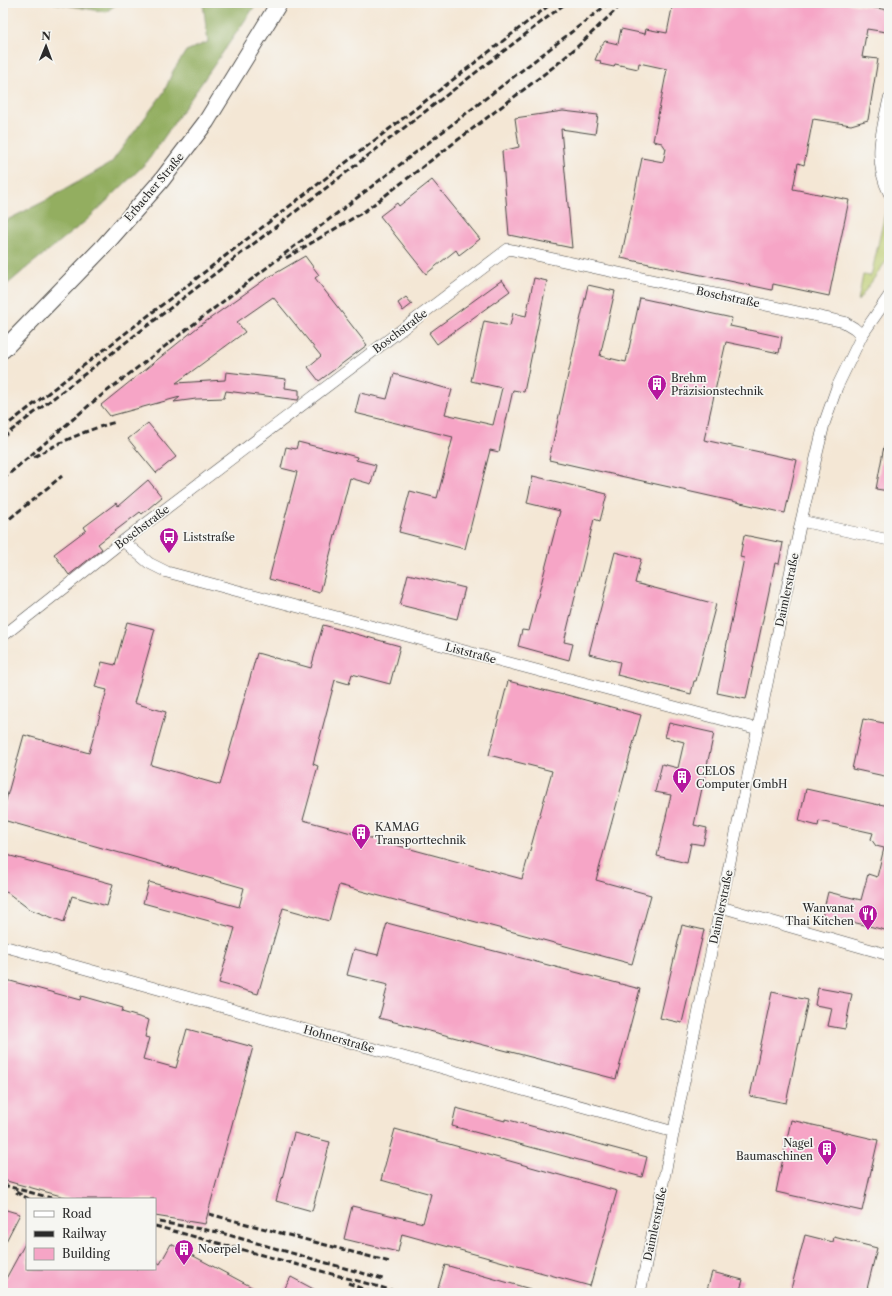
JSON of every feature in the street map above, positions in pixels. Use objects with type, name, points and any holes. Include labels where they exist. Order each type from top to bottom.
[{"type":"main road","name":"Erbacher Straße","points":[[3,350],[103,247],[161,181],[206,122],[279,3]]},
{"type":"street","points":[[889,99],[879,145],[881,170],[889,193]]},
{"type":"street","name":"Boschstraße","points":[[3,636],[123,541],[508,249],[844,322],[862,335]]},
{"type":"street","name":"Daimlerstraße","points":[[640,1293],[801,520],[824,424],[836,387],[862,335],[889,296]]},
{"type":"street","points":[[801,520],[889,540]]},
{"type":"street","name":"Liststraße","points":[[123,541],[149,563],[167,572],[758,729]]},
{"type":"street","points":[[721,907],[889,955]]},
{"type":"street","name":"Hohnerstraße","points":[[3,946],[674,1132]]},
{"type":"green space","points":[[54,3],[118,3],[106,12]]},
{"type":"green space","points":[[203,3],[257,3],[147,162],[87,220],[3,288],[3,222],[45,201],[111,163],[164,92],[173,71],[186,51],[208,42]]},
{"type":"green space","points":[[886,209],[889,213],[889,257],[858,301],[863,275],[871,276]]},
{"type":"building","points":[[673,3],[844,3],[889,10],[886,32],[867,29],[862,57],[878,59],[868,120],[851,125],[813,119],[804,165],[798,163],[793,189],[849,200],[829,296],[773,284],[772,290],[621,258],[642,158],[663,162],[666,149],[662,143],[653,141],[667,69],[639,63],[638,69],[615,64],[614,67],[600,64],[601,61],[595,60],[601,46],[605,41],[618,44],[621,29],[645,34],[646,29],[667,33]]},
{"type":"building","points":[[563,111],[598,115],[595,134],[561,129],[572,248],[509,235],[502,151],[519,147],[515,118]]},
{"type":"building","points":[[432,180],[480,239],[459,255],[456,250],[426,274],[380,216],[397,203],[399,206]]},
{"type":"building","points":[[305,256],[319,275],[315,278],[367,345],[319,381],[308,367],[321,356],[273,297],[237,322],[245,332],[176,383],[225,380],[226,372],[286,379],[285,388],[299,390],[298,400],[226,391],[224,398],[196,399],[174,402],[180,397],[110,416],[101,405],[198,327],[264,280]]},
{"type":"building","points":[[534,278],[547,281],[524,392],[513,390],[499,452],[490,450],[465,549],[399,532],[410,491],[437,498],[453,437],[355,413],[360,393],[387,399],[394,374],[452,390],[445,414],[493,425],[502,388],[471,381],[484,321],[510,326],[513,313],[526,316]]},
{"type":"building","points":[[502,280],[510,291],[437,344],[429,333]]},
{"type":"building","name":"Brehm Präzisionstechnik","points":[[588,285],[615,291],[600,356],[626,362],[640,298],[732,318],[730,326],[782,337],[779,353],[726,342],[704,440],[797,460],[785,513],[549,460]]},
{"type":"building","points":[[406,297],[412,304],[403,311],[398,303]]},
{"type":"building","points":[[148,423],[176,457],[156,473],[128,439]]},
{"type":"building","points":[[298,442],[357,457],[356,460],[376,465],[371,484],[350,478],[320,593],[269,579],[297,472],[281,468],[286,447],[296,449]]},
{"type":"building","points":[[884,446],[889,446],[889,491],[876,489]]},
{"type":"building","points":[[533,476],[607,494],[600,521],[594,519],[564,642],[573,644],[569,660],[518,646],[522,630],[529,631],[560,511],[527,503]]},
{"type":"building","points":[[148,480],[162,497],[142,514],[140,512],[98,544],[102,549],[69,575],[54,554],[86,530],[84,527],[116,503],[118,506]]},
{"type":"building","points":[[744,535],[783,543],[779,564],[775,563],[746,699],[717,693],[744,558],[740,557]]},
{"type":"building","points":[[615,552],[641,559],[635,583],[716,604],[696,681],[694,681],[691,694],[617,675],[620,662],[589,654]]},
{"type":"building","points":[[408,574],[465,588],[457,619],[400,605]]},
{"type":"building","points":[[127,622],[155,629],[134,703],[166,712],[151,765],[220,785],[257,653],[311,668],[323,625],[400,646],[390,684],[352,674],[349,684],[335,680],[313,764],[318,766],[303,820],[522,879],[552,771],[489,755],[508,681],[641,715],[596,880],[651,895],[632,964],[339,885],[329,921],[283,908],[258,994],[219,983],[235,928],[143,903],[149,882],[239,907],[244,888],[3,820],[3,811],[24,735],[89,753],[107,690],[95,687],[102,662],[115,665]]},
{"type":"building","points":[[863,719],[889,724],[889,777],[852,769]]},
{"type":"building","name":"CELOS Computer GmbH","points":[[669,723],[714,733],[694,825],[707,828],[703,845],[691,843],[687,863],[657,856],[671,795],[655,792],[662,764],[678,768],[684,742],[665,737]]},
{"type":"building","points":[[806,789],[889,806],[889,931],[840,919],[840,921],[822,917],[828,892],[861,900],[868,874],[877,877],[884,848],[876,846],[871,839],[873,833],[819,821],[818,826],[799,821]]},
{"type":"building","points":[[7,855],[113,884],[107,906],[72,896],[64,922],[29,909],[8,893],[3,891],[3,873]]},
{"type":"building","points":[[387,923],[640,989],[616,1079],[379,1018],[388,985],[347,975],[354,949],[378,955]]},
{"type":"building","points":[[682,925],[704,930],[682,1023],[660,1018]]},
{"type":"building","points":[[3,979],[80,1000],[81,996],[123,1008],[122,1012],[149,1020],[145,1037],[149,1038],[143,1059],[176,1068],[187,1029],[253,1047],[205,1224],[156,1216],[156,1198],[68,1198],[3,1180]]},
{"type":"building","points":[[818,988],[852,994],[845,1029],[828,1026],[832,1008],[815,1005]]},
{"type":"building","name":"Nagel Baumaschinen","points":[[772,992],[808,1000],[786,1103],[750,1096]]},
{"type":"building","points":[[456,1108],[505,1121],[505,1119],[647,1157],[642,1177],[452,1126]]},
{"type":"building","name":"Nagel Baumaschinen","points":[[791,1120],[878,1140],[862,1211],[776,1192]]},
{"type":"building","points":[[395,1129],[617,1191],[590,1286],[402,1234],[398,1252],[344,1239],[352,1206],[423,1223],[431,1194],[381,1180]]},
{"type":"building","points":[[294,1133],[330,1142],[312,1211],[276,1201]]},
{"type":"building","points":[[3,1209],[20,1214],[3,1247]]},
{"type":"building","points":[[805,1235],[833,1242],[834,1237],[877,1248],[866,1293],[808,1293],[791,1289]]},
{"type":"building","name":"Noerpel","points":[[26,1242],[26,1270],[156,1270],[156,1262],[160,1264],[171,1244],[263,1293],[3,1293],[3,1284]]},
{"type":"building","points":[[445,1265],[534,1290],[534,1293],[455,1293],[438,1288]]},
{"type":"building","points":[[712,1272],[743,1280],[739,1293],[706,1293]]},
{"type":"building","points":[[291,1277],[321,1293],[282,1293]]},
{"type":"railway","points":[[3,428],[552,3]]},
{"type":"railway","points":[[3,437],[566,3]]},
{"type":"railway","points":[[3,479],[93,402],[609,3]]},
{"type":"railway","points":[[286,258],[365,211],[556,65],[623,3]]},
{"type":"railway","points":[[34,457],[74,437],[116,422]]},
{"type":"railway","points":[[3,524],[62,476]]},
{"type":"railway","points":[[3,1185],[51,1198]]},
{"type":"railway","points":[[16,1192],[27,1198]]},
{"type":"railway","points":[[209,1214],[390,1262]]},
{"type":"railway","points":[[159,1222],[218,1232],[383,1279]]},
{"type":"railway","points":[[156,1226],[402,1293]]},
{"type":"railway","points":[[348,1283],[373,1293]]},
{"type":"place","name":"Brehm Präzisionstechnik","points":[[657,401]]},
{"type":"place","name":"Liststraße","points":[[169,554]]},
{"type":"place","name":"CELOS Computer GmbH","points":[[682,794]]},
{"type":"place","name":"KAMAG Transporttechnik","points":[[361,850]]},
{"type":"place","name":"Wanvanat Thai Kitchen","points":[[868,931]]},
{"type":"place","name":"Nagel Baumaschinen","points":[[827,1166]]},
{"type":"place","name":"Noerpel","points":[[184,1266]]}]
